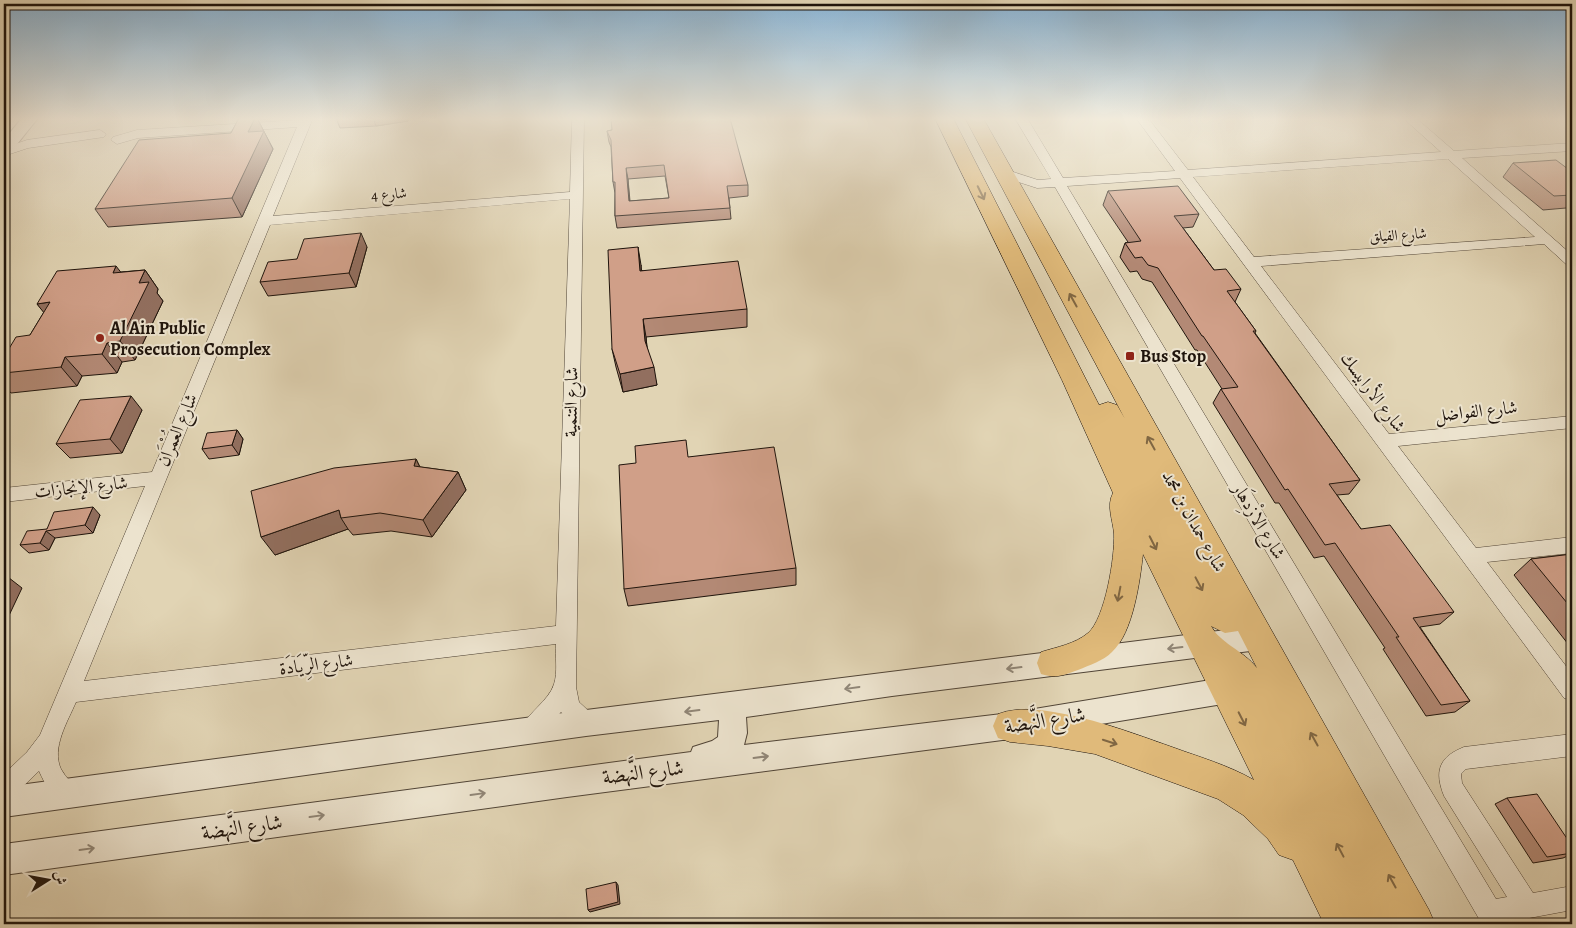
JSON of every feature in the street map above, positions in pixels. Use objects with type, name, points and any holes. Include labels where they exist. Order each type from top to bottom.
[{"type":"main road","points":[[966,161],[1204,644],[1239,670],[1254,686],[1380,924]]},
{"type":"main road","name":"شارع حمدان بن محمد","points":[[998,161],[1004,173],[1027,192],[1258,638],[1254,686],[1344,924]]},
{"type":"main road","points":[[1075,380],[1092,394],[1111,417],[1212,607],[1224,619],[1233,619],[1239,614],[1241,607]]},
{"type":"main road","points":[[1053,663],[1094,647],[1104,640],[1114,622],[1129,540],[1120,477]]},
{"type":"main road","name":"شارع حمدان بن محمد","points":[[1254,686],[1415,924]]},
{"type":"main road","points":[[1010,726],[1048,728],[1095,737],[1228,785],[1256,802],[1281,826],[1344,924]]},
{"type":"street","name":"شارع العُمْرَان","points":[[4,789],[35,760],[48,743],[289,161]]},
{"type":"street","name":"شارع التنمية","points":[[577,161],[565,687],[570,708],[586,723]]},
{"type":"street","name":"شارع الازْدِهَار","points":[[1047,161],[1493,919]]},
{"type":"street","name":"شارع الأرابيسك","points":[[1174,161],[1572,691]]},
{"type":"street","points":[[1027,192],[1059,182],[1362,161]]},
{"type":"street","points":[[1458,161],[1572,262]]},
{"type":"street","name":"شارع 4","points":[[264,221],[576,195]]},
{"type":"street","name":"شارع الفيلق","points":[[1250,262],[1547,240]]},
{"type":"street","name":"شارع الفواضل","points":[[1385,441],[1572,422]]},
{"type":"street","name":"شارع الإنجازات","points":[[4,495],[157,478]]},
{"type":"street","points":[[1471,556],[1572,545]]},
{"type":"street","name":"شارع الرِّيَادَة","points":[[68,693],[565,634]]},
{"type":"street","points":[[4,802],[586,723],[1258,638]]},
{"type":"street","name":"شارع النَّهضة","points":[[4,860],[568,782],[1010,726],[1254,686]]},
{"type":"street","points":[[530,731],[550,710],[565,687]]},
{"type":"street","points":[[568,782],[594,770],[607,767],[717,754],[726,749],[732,741],[735,732],[730,706]]},
{"type":"street","name":"شارع العُمْرَان","points":[[48,743],[47,759],[50,773],[57,785],[68,794]]},
{"type":"street","points":[[1527,906],[1452,788],[1449,777],[1451,767],[1457,761],[1464,758],[1572,746]]},
{"type":"street","points":[[1493,919],[1527,906],[1572,898]]},
{"type":"building","points":[[125,161],[250,161],[232,198],[95,209]]},
{"type":"building","points":[[612,161],[742,161],[748,185],[727,186],[730,208],[615,216],[615,182],[613,182]],"holes":[[[664,165],[669,198],[629,201],[626,168]]]},
{"type":"building","points":[[1558,161],[1572,172],[1572,195],[1554,196],[1513,163]]},
{"type":"building","points":[[1178,186],[1199,214],[1174,216],[1214,270],[1226,269],[1241,289],[1227,291],[1256,331],[1253,331],[1360,480],[1329,484],[1361,529],[1390,525],[1454,612],[1413,618],[1470,701],[1441,705],[1396,637],[1399,637],[1335,543],[1325,545],[1288,489],[1285,490],[1221,389],[1238,387],[1158,268],[1148,265],[1142,257],[1135,258],[1125,243],[1141,241],[1108,191]]},
{"type":"building","points":[[361,233],[349,273],[260,282],[268,262],[297,259],[304,239]]},
{"type":"building","points":[[638,247],[640,271],[738,261],[747,309],[643,319],[645,341],[654,367],[620,374],[612,349],[608,250]]},
{"type":"building","points":[[116,266],[113,273],[145,270],[139,283],[149,282],[120,341],[107,343],[102,354],[65,357],[61,367],[4,373],[4,357],[16,337],[30,335],[50,302],[37,304],[57,271]]},
{"type":"building","points":[[131,396],[110,439],[56,444],[80,400]]},
{"type":"building","points":[[237,430],[232,445],[202,449],[207,433]]},
{"type":"building","points":[[686,440],[688,457],[774,447],[796,568],[624,589],[619,465],[636,463],[635,446]]},
{"type":"building","points":[[416,459],[414,466],[458,472],[423,520],[380,513],[341,518],[339,510],[261,537],[251,491],[334,468]]},
{"type":"building","points":[[93,507],[85,525],[46,531],[40,543],[20,545],[27,531],[47,529],[54,512]]},
{"type":"building","points":[[1572,554],[1572,609],[1531,559]]},
{"type":"building","points":[[1537,794],[1572,846],[1572,853],[1547,857],[1507,798]]},
{"type":"building","points":[[616,882],[618,902],[588,910],[586,889]]},
{"type":"place","name":"Al Ain Public Prosecution Complex","points":[[100,338]]},
{"type":"place","name":"Bus Stop","points":[[1130,356]]}]
